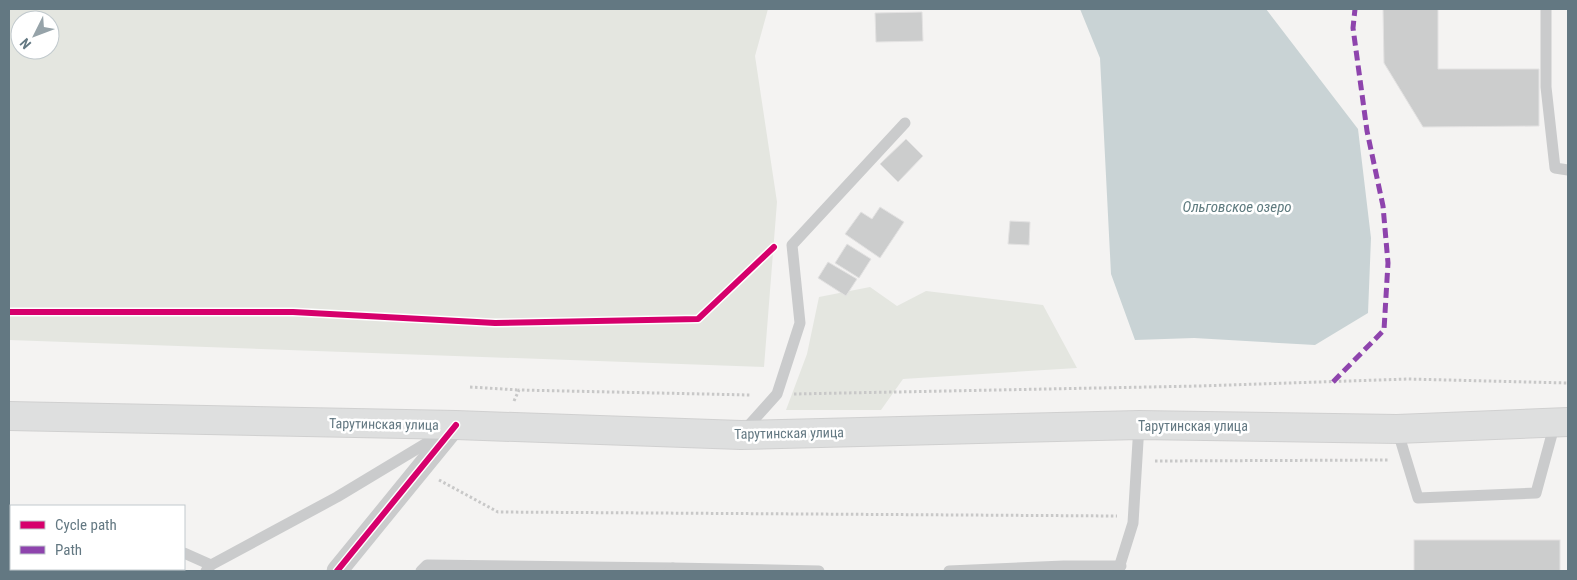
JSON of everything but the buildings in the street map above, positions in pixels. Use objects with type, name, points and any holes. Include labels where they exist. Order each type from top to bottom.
[{"type":"main road","name":"Тарутинская улица","points":[[9,416],[456,425],[741,435],[1139,425],[1397,429],[1561,422]]},
{"type":"street","points":[[337,571],[456,425]]},
{"type":"lane","points":[[1546,9],[1546,87],[1556,168],[1568,170]]},
{"type":"lane","points":[[741,435],[777,394],[800,323],[792,245],[905,123]]},
{"type":"lane","points":[[1397,429],[1418,498],[1536,493],[1561,422]]},
{"type":"lane","points":[[185,554],[208,568],[337,497],[456,425]]},
{"type":"lane","points":[[949,571],[1120,568],[1133,523],[1139,425]]},
{"type":"lane","points":[[421,571],[428,565],[819,571]]},
{"type":"path","points":[[470,387],[519,390],[751,395],[1189,386],[1408,379],[1568,383]]},
{"type":"path","points":[[504,428],[519,390]]},
{"type":"path","points":[[1136,461],[1407,460]]},
{"type":"path","points":[[444,474],[438,479],[498,512],[1133,516]]},
{"type":"shaded area","points":[[9,9],[768,9],[755,56],[777,202],[764,367],[9,340]]},
{"type":"shaded area","points":[[870,287],[897,306],[926,291],[1043,305],[1077,368],[903,379],[881,410],[786,410],[807,354],[819,297]]},
{"type":"water","name":"Ольговское озеро","points":[[1080,9],[1266,9],[1358,129],[1371,238],[1368,313],[1315,345],[1194,338],[1135,340],[1111,274],[1100,58]]},
{"type":"marked path","points":[[1333,382],[1384,330],[1388,263],[1383,206],[1367,131],[1353,28],[1355,9]]},
{"type":"cycle path","points":[[9,312],[293,312],[495,323],[698,319],[774,247]]},
{"type":"cycle path","points":[[337,571],[456,425]]}]
